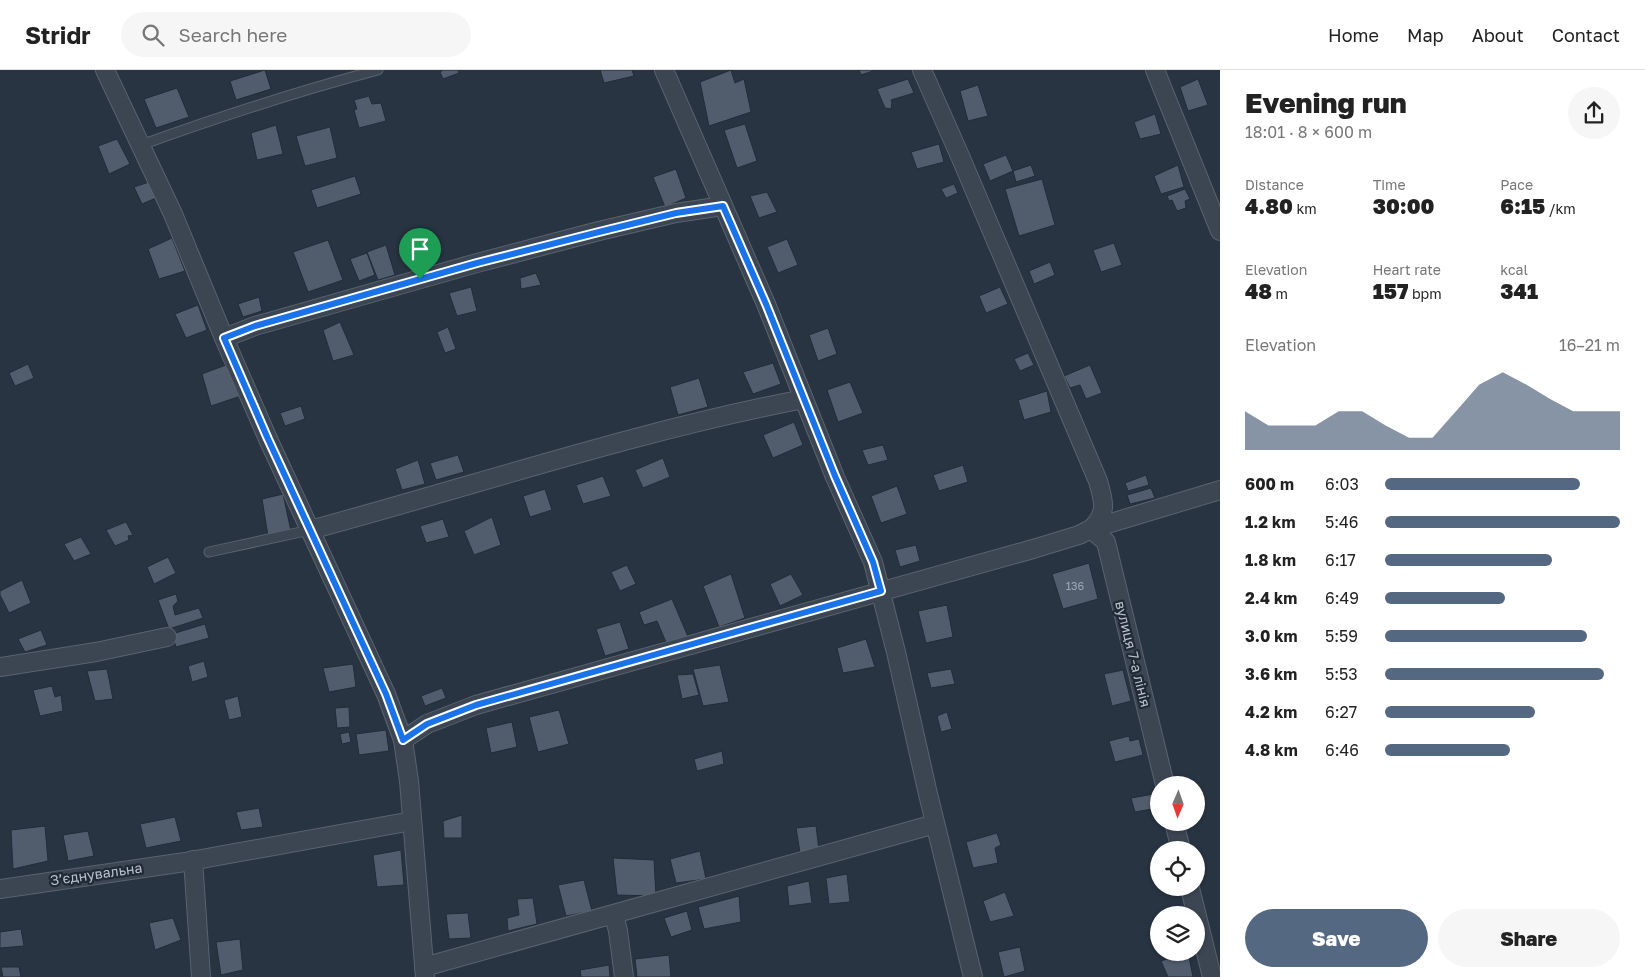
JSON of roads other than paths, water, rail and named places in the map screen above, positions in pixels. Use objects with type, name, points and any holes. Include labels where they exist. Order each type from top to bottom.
[{"type":"street","points":[[105,70],[173,214],[224,338],[386,694],[403,740],[412,821],[424,972],[614,914],[936,824]]},
{"type":"street","points":[[664,70],[766,304],[835,476],[873,562],[973,977]]},
{"type":"street","points":[[922,70],[1098,481],[1103,497],[1103,513],[1100,521],[1091,529]]},
{"type":"street","points":[[1155,70],[1220,231]]},
{"type":"street","points":[[224,338],[255,326],[477,263],[676,213],[723,206]]},
{"type":"street","points":[[310,530],[543,463],[739,411],[804,399]]},
{"type":"street","points":[[403,740],[427,724],[476,705],[1033,549],[1080,535],[1091,529],[1220,490]]},
{"type":"street","name":"вулиця 7-а лінія","points":[[1091,529],[1106,542],[1163,776]]},
{"type":"street","points":[[0,666],[96,652],[167,637]]},
{"type":"street","name":"Зʼєднувальна","points":[[0,889],[193,860],[412,821]]},
{"type":"street","points":[[193,860],[202,977]]},
{"type":"street","points":[[1192,896],[1212,977]]},
{"type":"street","points":[[614,914],[624,977]]},
{"type":"lane","points":[[141,145],[326,84],[378,70]]},
{"type":"lane","points":[[209,552],[310,530]]}]
